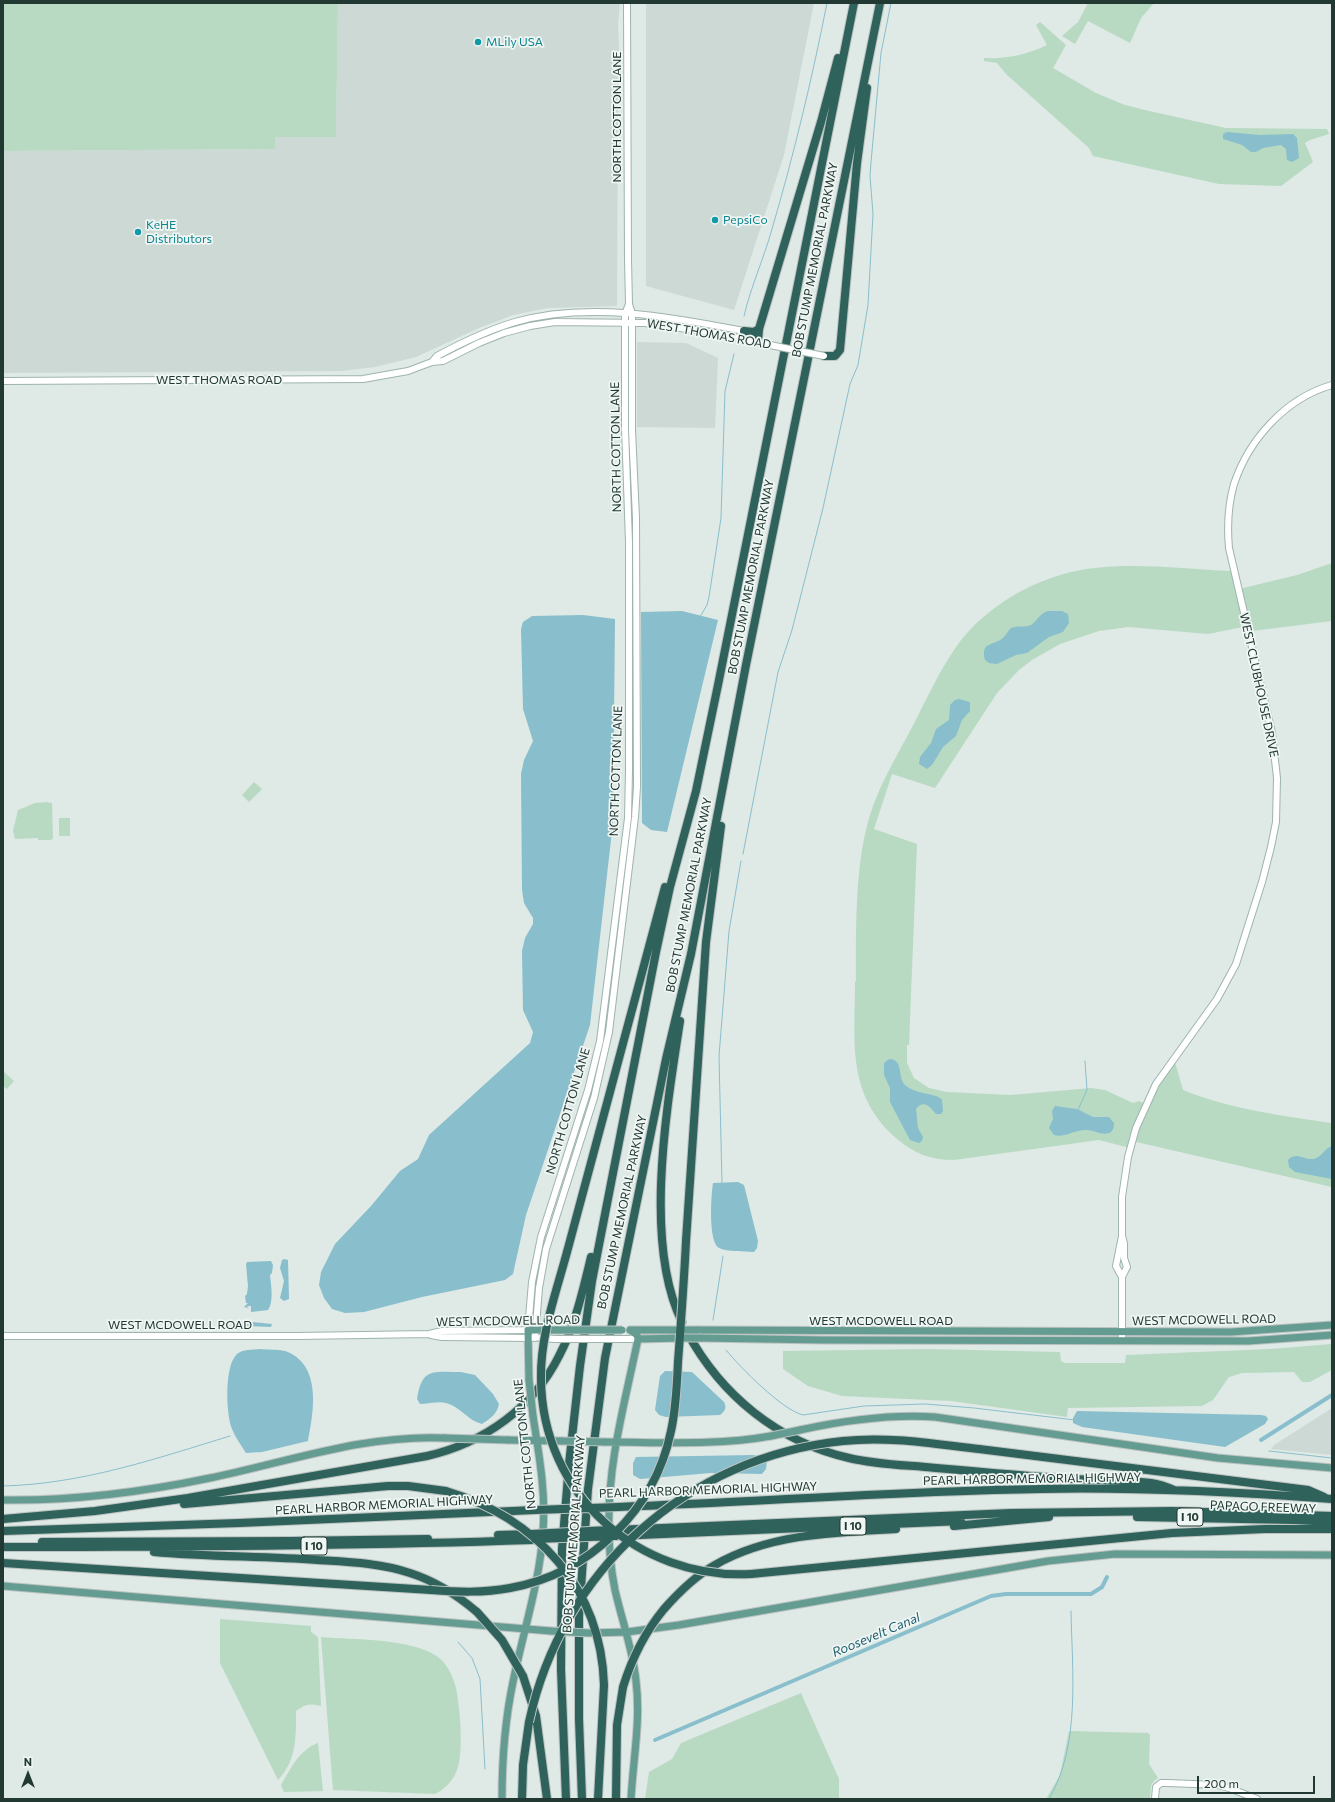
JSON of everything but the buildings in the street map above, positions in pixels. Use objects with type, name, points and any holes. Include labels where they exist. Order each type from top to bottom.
[{"type":"highway","points":[[758,342],[759,329],[823,115],[851,3]]},
{"type":"highway","name":"BOB STUMP MEMORIAL PARKWAY","points":[[566,1799],[561,1669],[562,1549],[577,1389],[592,1281],[614,1163],[670,887],[696,791],[699,769],[720,678],[854,3]]},
{"type":"highway","name":"BOB STUMP MEMORIAL PARKWAY","points":[[582,1799],[579,1719],[578,1616],[593,1437],[615,1307],[666,1060],[691,954],[746,665],[880,3]]},
{"type":"highway","points":[[824,356],[835,356],[839,352],[840,347],[857,163],[873,53],[875,26]]},
{"type":"highway","points":[[744,331],[754,332],[759,329]]},
{"type":"highway","points":[[699,769],[687,804],[567,1252],[546,1334],[542,1357],[541,1392],[547,1427],[561,1466],[583,1500],[611,1529],[634,1545],[654,1556],[682,1567],[714,1574],[742,1575],[1146,1535],[1238,1530],[1332,1529]]},
{"type":"highway","points":[[3,1563],[474,1592],[524,1585],[551,1576],[573,1566],[601,1546],[620,1529],[647,1493],[663,1461],[671,1432],[676,1395],[704,973],[714,873],[723,808],[724,784]]},
{"type":"highway","points":[[691,954],[668,1108],[662,1169],[662,1242],[668,1280],[680,1318],[702,1358],[728,1390],[756,1415],[786,1435],[815,1448],[850,1458],[887,1464],[1152,1483],[1174,1490]]},
{"type":"highway","points":[[95,1511],[188,1498],[427,1456],[444,1452],[474,1440],[502,1424],[523,1406],[538,1390],[555,1365],[563,1348],[589,1267],[614,1163]]},
{"type":"highway","points":[[522,1796],[525,1749],[532,1710],[545,1668],[565,1625],[588,1587],[614,1555],[664,1510],[700,1486],[733,1470],[766,1457],[803,1447],[843,1441],[878,1439],[979,1449],[1308,1490],[1330,1499]]},
{"type":"highway","points":[[3,1519],[388,1486],[417,1487],[446,1491],[475,1500],[510,1519],[539,1541],[560,1564],[575,1586],[590,1616],[600,1647],[604,1685],[598,1799]]},
{"type":"highway","name":"PEARL HARBOR MEMORIAL HIGHWAY","points":[[3,1530],[239,1524],[980,1490],[1054,1488],[1174,1490]]},
{"type":"highway","name":"PAPAGO FREEWAY","points":[[1174,1490],[1330,1499]]},
{"type":"highway","points":[[615,1533],[1019,1513],[1172,1511],[1332,1516]]},
{"type":"highway","points":[[616,1799],[617,1726],[623,1687],[630,1666],[641,1642],[664,1609],[685,1587],[715,1565],[746,1550],[767,1544],[832,1534],[987,1524],[1049,1517]]},
{"type":"highway","name":"PAPAGO FREEWAY","points":[[1049,1517],[1177,1517],[1332,1522]]},
{"type":"highway","name":"I 10","points":[[3,1547],[302,1547],[615,1533],[1049,1517]]},
{"type":"highway","points":[[3,1542],[298,1541],[532,1537]]},
{"type":"highway","points":[[107,1548],[166,1553],[304,1559],[382,1566],[411,1573],[433,1582],[458,1597],[478,1612],[502,1640],[523,1676],[536,1716],[547,1799]]},
{"type":"main road","name":"NORTH COTTON LANE","points":[[532,1334],[546,1249],[603,1064],[612,1010],[634,830],[637,787],[636,518],[632,314],[629,304],[627,3]]},
{"type":"main road","name":"NORTH COTTON LANE","points":[[502,1799],[507,1718],[540,1558],[543,1531],[544,1490],[529,1380],[532,1334],[532,1282],[542,1237],[588,1090],[599,1046],[627,830],[629,787],[629,542],[625,398],[625,314],[629,304]]},
{"type":"main road","name":"WEST THOMAS ROAD","points":[[432,362],[437,356],[488,330],[516,321],[546,315],[575,312],[614,312],[632,314],[685,320],[744,331]]},
{"type":"main road","name":"WEST THOMAS ROAD","points":[[3,381],[363,379],[408,371],[432,362],[442,361],[504,333],[530,326],[555,322],[632,322],[689,329],[824,356]]},
{"type":"main road","name":"WEST CLUBHOUSE DRIVE","points":[[1122,1341],[1121,1258],[1124,1243],[1122,1236],[1121,1209],[1124,1176],[1130,1148],[1148,1098],[1159,1078],[1217,999],[1236,964],[1262,882],[1272,846],[1276,822],[1277,778],[1272,733],[1229,548],[1228,517],[1233,488],[1246,458],[1266,428],[1281,413],[1299,400],[1332,384]]},
{"type":"main road","points":[[625,398],[628,404],[628,419],[633,424]]},
{"type":"main road","name":"WEST MCDOWELL ROAD","points":[[3,1336],[297,1336],[429,1334],[442,1337],[532,1334],[558,1330],[1247,1332],[1332,1326]]},
{"type":"main road","points":[[626,1330],[637,1335],[638,1339],[617,1442],[610,1489],[609,1541],[613,1578],[635,1672],[638,1702],[631,1799]]},
{"type":"main road","name":"WEST MCDOWELL ROAD","points":[[532,1334],[556,1339],[701,1338],[1122,1341],[1248,1341],[1332,1335]]},
{"type":"main road","points":[[3,1500],[61,1498],[129,1492],[210,1478],[369,1442],[401,1438],[710,1443],[743,1441],[840,1422],[875,1417],[929,1417],[1218,1458],[1332,1468]]},
{"type":"main road","points":[[3,1586],[589,1633],[626,1632],[686,1624],[1084,1556],[1139,1554],[1332,1555]]},
{"type":"main road","points":[[1156,1799],[1156,1787],[1159,1784],[1218,1785],[1257,1799]]},
{"type":"shaded area","points":[[338,3],[620,3],[618,25],[620,70],[618,91],[617,306],[548,308],[513,315],[479,328],[416,357],[375,367],[341,371],[3,373],[3,151],[274,149],[274,137],[336,137]]},
{"type":"shaded area","points":[[646,3],[814,3],[784,155],[734,310],[646,286]]},
{"type":"shaded area","points":[[637,342],[686,343],[718,358],[715,428],[637,427]]},
{"type":"shaded area","points":[[1332,1408],[1332,1455],[1271,1449],[1274,1445]]},
{"type":"green space","points":[[3,3],[338,3],[336,137],[275,137],[275,149],[3,151]]},
{"type":"green space","points":[[1088,3],[1154,3],[1141,18],[1130,43],[1088,21],[1075,44],[1062,36],[1078,22]]},
{"type":"green space","points":[[1040,22],[1066,45],[1053,68],[1096,93],[1125,105],[1226,128],[1327,129],[1329,134],[1305,143],[1313,162],[1281,186],[1219,184],[1093,156],[1089,148],[1006,74],[997,63],[984,61],[984,58],[1017,56],[1047,45],[1036,25]]},
{"type":"green space","points":[[1332,563],[1332,621],[1252,631],[1243,627],[1208,634],[1128,627],[1099,631],[1060,644],[1032,660],[1019,670],[997,693],[935,788],[892,774],[874,829],[917,844],[909,1045],[907,1045],[907,1063],[914,1078],[929,1088],[947,1092],[1011,1095],[1091,1088],[1105,1090],[1133,1103],[1139,1101],[1146,1104],[1175,1062],[1183,1090],[1201,1097],[1238,1107],[1332,1123],[1332,1187],[1132,1141],[1130,1148],[1099,1140],[954,1160],[937,1159],[922,1155],[902,1143],[880,1121],[868,1103],[861,1085],[857,1066],[854,1025],[857,905],[860,866],[862,848],[869,817],[879,791],[937,678],[956,647],[989,612],[1016,594],[1045,580],[1081,570],[1102,567],[1145,566],[1231,571],[1235,590],[1297,575]]},
{"type":"green space","points":[[254,782],[262,789],[249,802],[242,795]]},
{"type":"green space","points":[[35,803],[52,803],[53,838],[51,840],[38,840],[38,838],[15,839],[13,831],[18,810]]},
{"type":"green space","points":[[59,818],[70,818],[70,836],[59,836]]},
{"type":"green space","points":[[3,1071],[14,1081],[7,1089],[3,1086]]},
{"type":"green space","points":[[1332,1344],[1332,1370],[1310,1382],[1302,1382],[1294,1372],[1242,1373],[1229,1377],[1213,1400],[1202,1406],[1068,1408],[1067,1417],[951,1401],[842,1396],[808,1386],[783,1369],[783,1351],[928,1349],[1060,1352],[1061,1361],[1065,1363],[1125,1363],[1126,1355],[1270,1349]]},
{"type":"green space","points":[[220,1619],[311,1626],[311,1632],[318,1637],[321,1706],[308,1705],[296,1711],[296,1730],[292,1756],[289,1764],[278,1780],[220,1663]]},
{"type":"green space","points":[[321,1637],[380,1641],[410,1645],[435,1655],[446,1665],[456,1688],[459,1706],[461,1742],[457,1770],[451,1781],[442,1790],[435,1794],[333,1790]]},
{"type":"green space","points":[[801,1693],[839,1779],[839,1799],[645,1799],[649,1772],[672,1759],[681,1743]]},
{"type":"green space","points":[[1069,1731],[1148,1733],[1150,1735],[1149,1764],[1158,1778],[1152,1784],[1150,1799],[1046,1799],[1060,1775]]},
{"type":"green space","points":[[318,1743],[323,1791],[284,1792],[281,1785],[296,1760],[311,1746]]},
{"type":"water","points":[[1227,132],[1260,135],[1293,134],[1297,138],[1299,158],[1292,162],[1287,160],[1286,149],[1281,145],[1251,152],[1242,145],[1223,139],[1223,134]]},
{"type":"water","points":[[682,611],[718,620],[667,832],[651,830],[642,823],[641,612]]},
{"type":"water","points":[[1048,611],[1062,611],[1068,614],[1069,623],[1063,632],[1049,637],[1027,653],[1016,655],[997,664],[989,663],[985,660],[984,650],[986,647],[1003,638],[1011,628],[1031,625],[1043,613]]},
{"type":"water","points":[[583,615],[615,619],[613,822],[590,1025],[526,1215],[513,1274],[505,1280],[422,1297],[364,1312],[345,1313],[332,1309],[324,1298],[319,1285],[321,1272],[335,1244],[371,1206],[400,1171],[418,1159],[429,1135],[530,1043],[533,1032],[523,1010],[522,951],[525,938],[533,924],[533,918],[524,903],[522,890],[521,774],[524,760],[533,741],[523,709],[521,629],[523,622],[532,616]]},
{"type":"water","points":[[959,699],[970,702],[970,711],[962,720],[956,736],[943,747],[932,765],[927,769],[919,764],[920,757],[931,743],[936,729],[949,720],[950,705],[955,700]]},
{"type":"water","points":[[889,1059],[894,1060],[899,1065],[901,1078],[905,1085],[915,1091],[936,1096],[942,1100],[943,1111],[941,1114],[936,1114],[924,1104],[916,1109],[918,1128],[923,1137],[922,1141],[919,1143],[910,1140],[890,1102],[890,1088],[884,1075],[884,1063]]},
{"type":"water","points":[[1055,1106],[1077,1109],[1093,1117],[1109,1117],[1114,1123],[1113,1129],[1111,1132],[1105,1134],[1085,1130],[1066,1135],[1054,1135],[1049,1128],[1053,1119],[1052,1111]]},
{"type":"water","points":[[1332,1146],[1332,1179],[1295,1172],[1289,1167],[1288,1160],[1291,1157],[1297,1156],[1313,1159],[1321,1155]]},
{"type":"water","points":[[738,1182],[744,1185],[758,1241],[757,1248],[754,1252],[731,1251],[719,1248],[713,1237],[711,1218],[713,1183]]},
{"type":"water","points":[[282,1260],[288,1260],[289,1299],[284,1301],[280,1298],[284,1281],[280,1268]]},
{"type":"water","points":[[271,1261],[273,1265],[272,1273],[270,1275],[272,1293],[270,1307],[268,1310],[251,1312],[251,1306],[247,1306],[249,1308],[244,1307],[248,1303],[246,1303],[245,1296],[247,1294],[248,1286],[246,1264],[247,1262]]},
{"type":"water","points":[[252,1322],[272,1324],[271,1327],[246,1326],[246,1324]]},
{"type":"water","points":[[260,1349],[285,1351],[297,1357],[305,1366],[310,1377],[313,1390],[312,1416],[308,1441],[262,1452],[246,1453],[235,1435],[230,1422],[228,1413],[228,1379],[233,1360],[239,1352]]},
{"type":"water","points":[[665,1371],[692,1372],[724,1402],[724,1411],[720,1415],[666,1417],[659,1415],[655,1410],[660,1376]]},
{"type":"water","points":[[436,1372],[461,1372],[475,1375],[493,1394],[499,1404],[495,1413],[482,1424],[472,1420],[456,1407],[446,1403],[440,1402],[420,1404],[417,1399],[422,1381],[426,1376]]},
{"type":"water","points":[[1077,1411],[1261,1415],[1266,1416],[1268,1419],[1265,1424],[1225,1447],[1082,1427],[1073,1423],[1073,1418]]},
{"type":"water","points":[[753,1455],[763,1457],[767,1461],[766,1469],[762,1474],[711,1473],[640,1479],[633,1475],[633,1463],[636,1457]]},
{"type":"waterway","points":[[744,316],[769,240],[788,173],[809,88],[827,3]]},
{"type":"waterway","points":[[743,854],[778,672],[792,630],[823,508],[850,384],[858,365],[868,305],[873,214],[870,176],[871,162],[881,53],[891,3]]},
{"type":"waterway","points":[[700,617],[707,605],[709,597],[721,518],[725,391],[734,354]]},
{"type":"waterway","points":[[722,1183],[719,1056],[729,931],[741,861]]},
{"type":"waterway","points":[[1078,1110],[1087,1090],[1085,1061]]},
{"type":"waterway","points":[[713,1320],[723,1256]]},
{"type":"waterway","points":[[726,1350],[741,1367],[773,1397],[784,1405],[803,1415],[864,1406],[925,1404],[974,1408],[1075,1420]]},
{"type":"waterway","name":"Roosevelt Canal","points":[[1261,1440],[1332,1395]]},
{"type":"waterway","points":[[3,1486],[61,1481],[118,1469],[230,1436]]},
{"type":"waterway","points":[[1269,1451],[1332,1458]]},
{"type":"waterway","name":"Roosevelt Canal","points":[[655,1740],[991,1596],[1006,1594],[1091,1594],[1102,1587],[1107,1577]]},
{"type":"waterway","points":[[1049,1799],[1059,1778],[1066,1755],[1070,1732],[1073,1683],[1071,1611]]},
{"type":"waterway","points":[[458,1642],[472,1658],[480,1679],[485,1769]]},
{"type":"place","name":"MLily USA","points":[[478,42]]},
{"type":"place","name":"PepsiCo","points":[[715,220]]},
{"type":"place","name":"KeHE Distributors","points":[[138,232]]}]
